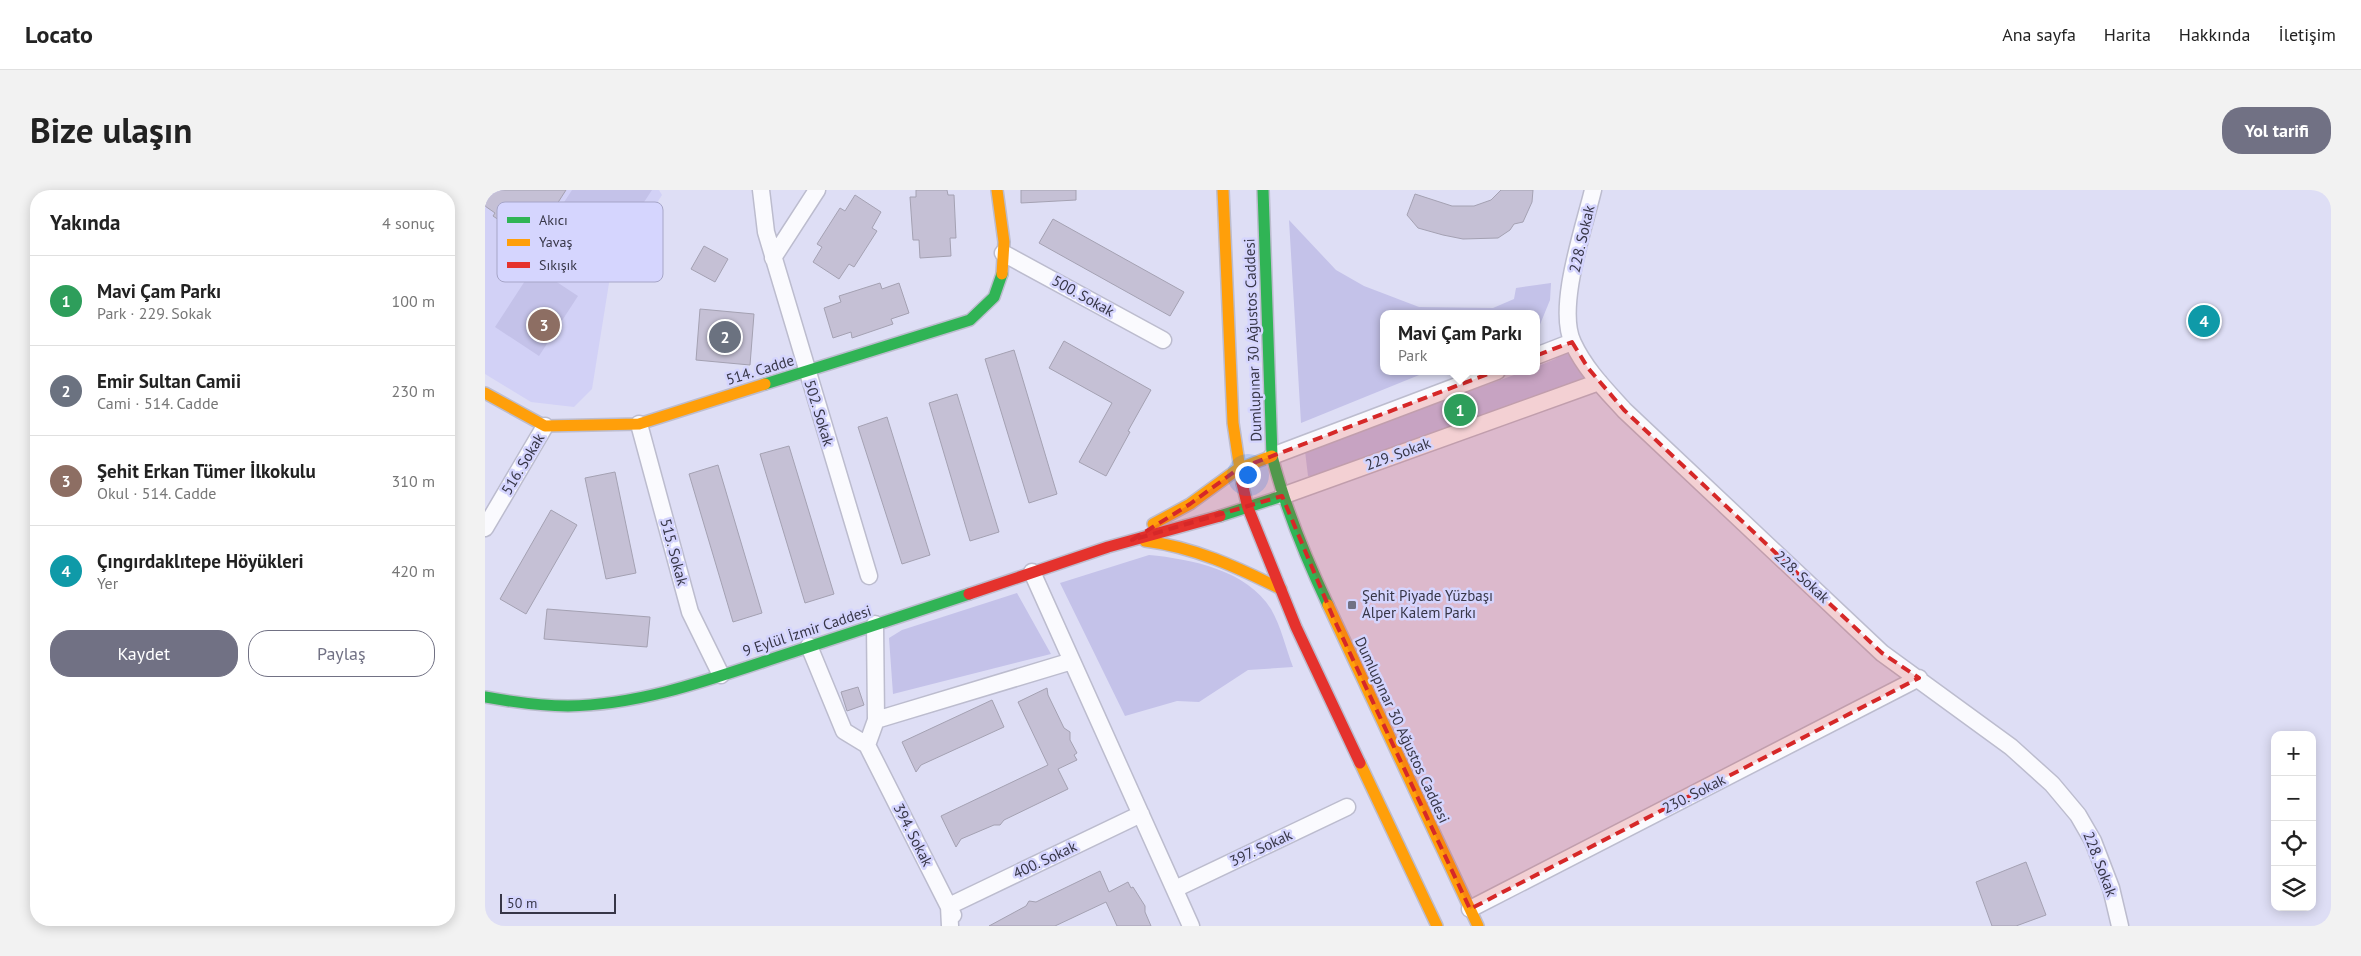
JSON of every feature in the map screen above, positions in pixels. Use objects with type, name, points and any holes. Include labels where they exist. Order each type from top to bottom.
[{"type":"main road","name":"514. Cadde","points":[[545,426],[639,424],[970,320],[985,308],[996,293],[1003,273],[997,190]]},
{"type":"main road","name":"Dumlupınar 30 Ağustos Caddesi","points":[[1223,190],[1233,423],[1238,469],[1249,508],[1299,635],[1437,926]]},
{"type":"main road","name":"Dumlupınar 30 Ağustos Caddesi","points":[[1263,190],[1272,456],[1282,496],[1325,600],[1478,926]]},
{"type":"main road","points":[[485,393],[545,426]]},
{"type":"main road","name":"9 Eylül İzmir Caddesi","points":[[1132,540],[1150,526],[1190,504],[1238,469],[1272,456]]},
{"type":"main road","name":"9 Eylül İzmir Caddesi","points":[[485,697],[508,702],[554,707],[628,700],[721,675],[1132,540],[1249,508],[1282,496]]},
{"type":"main road","name":"9 Eylül İzmir Caddesi","points":[[1132,540],[1170,543],[1195,549],[1223,560],[1281,589]]},
{"type":"street","name":"502. Sokak","points":[[761,190],[766,232],[773,258],[869,576]]},
{"type":"street","points":[[773,258],[817,190]]},
{"type":"street","name":"228. Sokak","points":[[1593,190],[1567,307],[1569,331],[1588,368],[1624,410],[1882,653],[1919,678],[2011,747],[2066,800],[2085,826],[2100,857],[2121,926]]},
{"type":"street","name":"500. Sokak","points":[[1003,253],[1163,340]]},
{"type":"street","points":[[1540,354],[1573,342]]},
{"type":"street","points":[[1272,456],[1486,375]]},
{"type":"street","name":"229. Sokak","points":[[1282,496],[1599,382]]},
{"type":"street","name":"515. Sokak","points":[[639,424],[690,612],[721,675]]},
{"type":"street","name":"516. Sokak","points":[[485,528],[545,426]]},
{"type":"street","points":[[1032,572],[1191,926]]},
{"type":"street","points":[[809,646],[843,731],[867,745],[876,720],[875,624]]},
{"type":"street","points":[[876,720],[1072,661]]},
{"type":"street","name":"230. Sokak","points":[[1470,910],[1919,678]]},
{"type":"street","name":"394. Sokak","points":[[867,745],[958,926]]},
{"type":"street","name":"397. Sokak","points":[[1175,889],[1347,807]]},
{"type":"street","name":"400. Sokak","points":[[949,906],[1141,814]]},
{"type":"street","points":[[949,906],[950,926]]},
{"type":"highlighted area","points":[[1572,342],[1588,368],[1624,410],[1882,653],[1919,678],[1470,909],[1333,617],[1282,496],[1132,540],[1190,504],[1238,469]]},
{"type":"shaded area","points":[[485,190],[659,190],[662,195],[658,202],[497,202],[497,282],[609,282],[592,389],[574,407],[531,402],[485,374]]},
{"type":"shaded area","points":[[572,190],[652,190],[644,202],[564,202]]},
{"type":"shaded area","points":[[1289,220],[1336,270],[1364,286],[1419,307],[1493,308],[1514,299],[1516,288],[1551,283],[1550,300],[1540,325],[1540,310],[1380,310],[1380,375],[1419,375],[1301,423]]},
{"type":"shaded area","points":[[524,282],[557,282],[578,296],[539,356],[495,327]]},
{"type":"shaded area","points":[[1573,346],[1585,379],[1316,476],[1308,476],[1305,451],[1514,375],[1540,375],[1540,365],[1555,359]]},
{"type":"shaded area","points":[[1149,555],[1182,560],[1217,569],[1248,585],[1261,596],[1275,616],[1293,667],[1248,670],[1199,702],[1177,701],[1125,716],[1060,583]]},
{"type":"shaded area","points":[[1017,593],[1051,654],[893,694],[889,638],[902,630]]},
{"type":"building","points":[[485,190],[566,190],[558,202],[497,202],[497,219],[493,216],[495,213],[485,206]]},
{"type":"building","points":[[916,190],[947,190],[948,195],[954,195],[956,238],[950,238],[951,256],[920,258],[919,240],[913,240],[910,197],[916,197]]},
{"type":"building","points":[[1021,190],[1076,190],[1076,200],[1021,203]]},
{"type":"building","points":[[1501,190],[1533,190],[1532,202],[1523,222],[1514,224],[1510,230],[1498,238],[1463,239],[1443,235],[1418,228],[1407,215],[1415,194],[1452,206],[1474,206],[1491,200]]},
{"type":"building","points":[[855,195],[881,212],[872,228],[877,231],[854,267],[849,264],[839,279],[813,262],[822,247],[817,244],[840,208],[845,211]]},
{"type":"building","points":[[1053,219],[1184,292],[1170,316],[1039,243]]},
{"type":"building","points":[[704,246],[728,259],[715,282],[691,269]]},
{"type":"building","points":[[880,283],[882,289],[899,283],[909,313],[891,319],[893,324],[852,338],[851,332],[833,338],[824,308],[841,302],[839,296]]},
{"type":"building","points":[[700,309],[754,314],[750,365],[696,360]]},
{"type":"building","points":[[1064,341],[1151,390],[1106,476],[1079,462],[1112,403],[1049,368]]},
{"type":"building","points":[[1014,350],[1057,494],[1029,503],[985,359]]},
{"type":"building","points":[[957,394],[999,532],[970,541],[929,403]]},
{"type":"building","points":[[887,417],[930,555],[902,564],[858,427]]},
{"type":"building","points":[[789,446],[834,594],[805,603],[760,454]]},
{"type":"building","points":[[718,465],[762,613],[733,622],[689,474]]},
{"type":"building","points":[[615,472],[636,573],[606,579],[585,478]]},
{"type":"building","points":[[551,510],[577,525],[526,614],[500,599]]},
{"type":"building","points":[[547,609],[650,617],[647,647],[544,639]]},
{"type":"building","points":[[858,687],[864,705],[847,711],[841,692]]},
{"type":"building","points":[[1047,688],[1048,695],[1064,728],[1070,732],[1070,740],[1077,753],[1074,755],[1077,760],[1058,769],[1068,789],[1004,820],[1000,825],[994,825],[961,839],[956,847],[941,816],[1048,765],[1018,702]]},
{"type":"building","points":[[992,700],[1004,727],[921,765],[916,772],[902,742]]},
{"type":"building","points":[[2026,862],[2046,915],[2016,926],[1992,926],[1976,882]]},
{"type":"building","points":[[1100,871],[1109,892],[1128,882],[1131,888],[1133,887],[1145,906],[1145,912],[1151,926],[1117,926],[1106,902],[1055,926],[989,926],[1026,906],[1029,901],[1036,902]]},
{"type":"traffic: fast","points":[[1263,190],[1272,456],[1296,532],[1328,605]]},
{"type":"traffic: fast","points":[[765,384],[970,320],[994,297],[1002,274]]},
{"type":"traffic: fast","points":[[1220,516],[1282,496]]},
{"type":"traffic: fast","points":[[485,697],[568,706],[597,704],[655,694],[712,679],[969,594]]},
{"type":"traffic: slow","points":[[997,190],[1004,242],[1002,274]]},
{"type":"traffic: slow","points":[[1223,190],[1233,423],[1242,483]]},
{"type":"traffic: slow","points":[[485,393],[545,426],[639,424],[765,384]]},
{"type":"traffic: slow","points":[[1153,524],[1190,504],[1238,469],[1272,456]]},
{"type":"traffic: slow","points":[[1145,541],[1198,553],[1232,566],[1281,589]]},
{"type":"traffic: slow","points":[[1328,605],[1478,926]]},
{"type":"traffic: slow","points":[[1360,763],[1437,926]]},
{"type":"traffic: jam","points":[[1242,483],[1248,508],[1296,627],[1360,763]]},
{"type":"traffic: jam","points":[[969,594],[1108,547],[1220,516]]},
{"type":"place","name":"Çıngırdaklıtepe Höyükleri","points":[[2204,321]]},
{"type":"place","name":"Şehit Erkan Tümer İlkokulu","points":[[544,325]]},
{"type":"place","name":"Emir Sultan Camii","points":[[725,337]]},
{"type":"place","name":"Mavi Çam Parkı","points":[[1460,410]]},
{"type":"place","name":"Şehit Piyade Yüzbaşı Alper Kalem Parkı","points":[[1352,605]]}]
